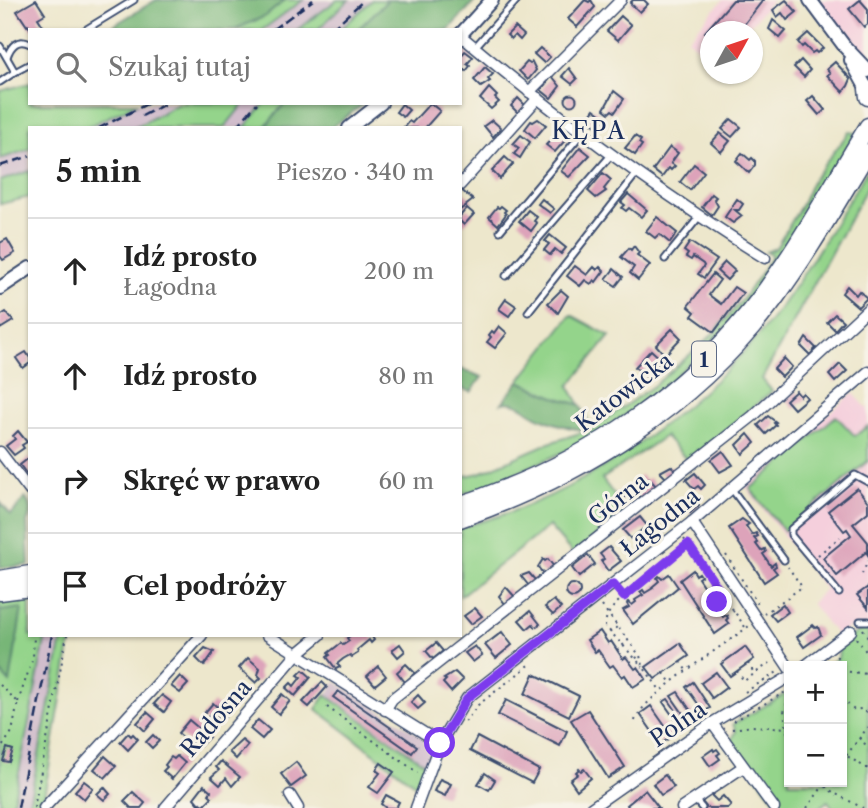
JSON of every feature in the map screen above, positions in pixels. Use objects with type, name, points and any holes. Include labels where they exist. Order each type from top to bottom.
[{"type":"main road","name":"Katowicka","points":[[462,503],[529,478],[569,459],[636,417],[672,389],[747,313],[781,267],[867,125]]},
{"type":"main road","name":"Katowicka","points":[[462,518],[528,493],[580,468],[646,426],[704,377],[744,337],[774,301],[868,152]]},
{"type":"main road","points":[[0,579],[28,575]]},
{"type":"main road","points":[[0,592],[28,588]]},
{"type":"street","points":[[462,33],[492,0]]},
{"type":"street","points":[[462,183],[533,95],[621,0]]},
{"type":"street","points":[[810,0],[845,47],[868,71]]},
{"type":"street","points":[[462,37],[533,95],[637,173],[699,217],[765,258]]},
{"type":"street","points":[[845,47],[868,92]]},
{"type":"street","points":[[352,126],[378,105]]},
{"type":"street","points":[[0,288],[28,269]]},
{"type":"street","name":"Górna","points":[[385,710],[392,699],[753,416],[868,309]]},
{"type":"street","name":"Łagodna","points":[[416,808],[440,743],[467,698],[692,522],[868,372]]},
{"type":"street","points":[[0,452],[28,488]]},
{"type":"street","points":[[692,522],[754,622],[784,661]]},
{"type":"street","points":[[811,661],[857,625]]},
{"type":"street","points":[[44,808],[200,637]]},
{"type":"street","points":[[270,637],[440,743]]},
{"type":"street","name":"Radosna","points":[[165,808],[297,654],[318,637]]},
{"type":"street","name":"Polna","points":[[591,808],[712,723],[784,680]]},
{"type":"street","points":[[712,723],[774,808]]},
{"type":"street","points":[[682,808],[699,804],[743,767]]},
{"type":"street","points":[[289,795],[298,808]]},
{"type":"lane","points":[[117,0],[121,7]]},
{"type":"lane","points":[[88,28],[134,0]]},
{"type":"lane","points":[[475,47],[517,0]]},
{"type":"lane","points":[[7,58],[11,47],[17,42],[28,43]]},
{"type":"lane","points":[[0,46],[15,72]]},
{"type":"lane","points":[[0,82],[28,65]]},
{"type":"lane","points":[[500,231],[583,132]]},
{"type":"lane","points":[[506,276],[612,154]]},
{"type":"lane","points":[[528,312],[637,173]]},
{"type":"lane","points":[[664,259],[699,217]]},
{"type":"lane","points":[[839,593],[791,535],[793,525],[855,475],[868,482]]},
{"type":"lane","points":[[731,488],[784,560]]},
{"type":"lane","points":[[857,625],[868,621]]},
{"type":"path","points":[[682,536],[746,628]]},
{"type":"path","points":[[812,560],[840,537]]},
{"type":"path","points":[[660,691],[644,668],[605,626],[609,614],[624,597],[688,544]]},
{"type":"path","points":[[635,721],[637,713],[660,691],[802,587],[784,560]]},
{"type":"path","points":[[862,574],[868,561]]},
{"type":"path","points":[[700,574],[706,570]]},
{"type":"path","points":[[654,572],[658,577]]},
{"type":"path","points":[[708,586],[714,582]]},
{"type":"path","points":[[613,584],[628,603]]},
{"type":"path","points":[[638,585],[642,591]]},
{"type":"path","points":[[596,597],[640,656],[644,668]]},
{"type":"path","points":[[717,602],[724,597]]},
{"type":"path","points":[[727,617],[734,611]]},
{"type":"path","points":[[857,625],[868,637]]},
{"type":"path","points":[[604,637],[618,626]]},
{"type":"path","points":[[0,750],[12,732],[18,702],[33,658],[34,637]]},
{"type":"path","points":[[34,808],[67,637]]},
{"type":"path","points":[[617,650],[628,640]]},
{"type":"path","points":[[630,662],[640,656]]},
{"type":"path","points":[[737,671],[744,681],[775,660]]},
{"type":"path","points":[[680,662],[688,671]]},
{"type":"path","points":[[466,722],[478,705],[532,663]]},
{"type":"path","points":[[748,663],[755,674]]},
{"type":"path","points":[[847,672],[868,674]]},
{"type":"path","points":[[664,673],[671,684]]},
{"type":"path","points":[[0,685],[18,702]]},
{"type":"path","points":[[784,693],[730,723],[732,731],[752,726],[784,728]]},
{"type":"path","points":[[847,704],[854,710],[861,709],[868,713]]},
{"type":"path","points":[[327,707],[422,776]]},
{"type":"path","points":[[847,755],[868,727]]},
{"type":"path","points":[[859,738],[868,747]]},
{"type":"path","points":[[847,757],[868,769]]},
{"type":"path","points":[[807,808],[821,787]]},
{"type":"path","points":[[828,787],[863,808]]},
{"type":"shaded area","points":[[303,0],[337,0],[300,28],[265,28]]},
{"type":"shaded area","points":[[349,0],[372,0],[342,28],[319,28]]},
{"type":"shaded area","points":[[723,0],[772,0],[754,21],[704,21]]},
{"type":"shaded area","points":[[816,0],[868,0],[868,59],[851,42]]},
{"type":"shaded area","points":[[700,26],[700,49],[688,39]]},
{"type":"shaded area","points":[[134,105],[176,105],[138,126],[89,126]]},
{"type":"shaded area","points":[[242,105],[263,105],[246,126],[226,126]]},
{"type":"shaded area","points":[[28,150],[28,172],[0,181],[0,159]]},
{"type":"shaded area","points":[[853,393],[868,409],[868,650],[850,627],[837,636],[811,603],[825,589],[745,486]]},
{"type":"shaded area","points":[[46,637],[63,637],[28,808],[12,808]]},
{"type":"shaded area","points":[[336,682],[433,744],[435,751],[428,766],[326,695]]},
{"type":"green space","points":[[156,0],[285,0],[266,16],[238,28],[109,28]]},
{"type":"green space","points":[[285,0],[303,0],[265,28],[238,28],[266,16]]},
{"type":"green space","points":[[337,0],[349,0],[319,28],[300,28]]},
{"type":"green space","points":[[372,0],[388,0],[359,28],[342,28]]},
{"type":"green space","points":[[388,0],[476,0],[450,28],[359,28]]},
{"type":"green space","points":[[28,84],[28,105],[134,105],[89,126],[28,126],[28,150],[0,159],[0,91]]},
{"type":"green space","points":[[176,105],[242,105],[226,126],[138,126]]},
{"type":"green space","points":[[263,105],[283,105],[266,126],[246,126]]},
{"type":"green space","points":[[283,105],[361,105],[334,126],[266,126]]},
{"type":"green space","points":[[849,132],[856,133],[817,193],[792,239],[752,297],[728,326],[660,391],[598,434],[566,451],[477,490],[462,494],[462,477],[480,473],[546,444],[592,429],[656,384],[709,338],[743,299],[772,256],[766,252],[776,248],[812,181]]},
{"type":"green space","points":[[868,169],[868,185],[762,379],[772,391],[689,462],[665,436],[602,479],[627,512],[574,555],[549,526],[462,594],[462,527],[516,510],[551,495],[586,477],[655,431],[718,378],[746,349],[784,303]]},
{"type":"green space","points":[[28,172],[28,197],[0,204],[0,181]]},
{"type":"green space","points":[[571,315],[610,336],[569,386],[580,405],[519,381]]},
{"type":"green space","points":[[462,370],[482,377],[471,392],[462,389]]},
{"type":"green space","points":[[519,381],[580,405],[592,429],[561,425],[538,417],[513,403],[502,403]]},
{"type":"green space","points":[[836,416],[855,436],[868,426],[868,461],[784,531],[750,489]]},
{"type":"green space","points":[[25,498],[28,502],[28,565],[0,568],[0,502],[11,515]]},
{"type":"green space","points":[[28,597],[28,637],[46,637],[12,808],[0,808],[0,600]]},
{"type":"green space","points":[[22,608],[10,683],[0,672],[0,611]]},
{"type":"green space","points":[[868,625],[868,808],[833,808],[828,801],[819,808],[781,808],[731,742],[736,731],[733,724],[784,695],[784,787],[847,787],[847,661],[834,661],[838,658],[840,644]]},
{"type":"green space","points":[[63,637],[72,637],[43,802],[39,808],[28,808]]},
{"type":"green space","points":[[326,695],[428,766],[417,786],[316,709]]},
{"type":"building","points":[[36,0],[45,14],[38,18],[43,26],[30,28],[17,11]]},
{"type":"building","points":[[585,0],[591,0],[595,7],[577,27],[568,19]]},
{"type":"building","points":[[633,0],[644,0],[648,4],[640,12],[630,3]]},
{"type":"building","points":[[733,0],[763,0],[747,21],[715,21]]},
{"type":"building","points":[[786,0],[797,12],[787,20],[782,13],[777,17],[773,10]]},
{"type":"building","points":[[860,0],[868,9],[868,24],[864,27],[849,9]]},
{"type":"building","points":[[621,16],[631,25],[618,40],[607,31]]},
{"type":"building","points":[[773,20],[786,31],[780,38],[769,29]]},
{"type":"building","points":[[515,27],[524,35],[520,40],[515,35],[511,39],[507,35]]},
{"type":"building","points":[[808,33],[823,48],[817,53],[812,53],[798,42]]},
{"type":"building","points":[[540,48],[550,57],[544,63],[534,54]]},
{"type":"building","points":[[465,51],[473,57],[467,64],[470,66],[466,71],[462,70],[462,55]]},
{"type":"building","points":[[801,60],[810,70],[804,77],[794,67]]},
{"type":"building","points":[[527,62],[532,62],[536,70],[528,80],[519,71]]},
{"type":"building","points":[[835,62],[851,79],[843,92],[827,75],[830,73],[827,69]]},
{"type":"building","points":[[485,67],[493,74],[488,79],[490,81],[481,87],[474,80]]},
{"type":"building","points":[[569,68],[577,79],[572,84],[562,76]]},
{"type":"building","points":[[552,76],[560,86],[551,98],[541,90]]},
{"type":"building","points":[[489,88],[499,102],[491,109],[480,99]]},
{"type":"building","points":[[614,91],[624,99],[615,112],[612,110],[609,113],[604,109]]},
{"type":"building","points":[[571,94],[577,100],[571,106],[565,100]]},
{"type":"building","points":[[813,96],[825,110],[819,115],[807,101]]},
{"type":"building","points":[[518,98],[525,105],[518,113],[511,106]]},
{"type":"building","points":[[401,105],[409,110],[403,117],[396,112]]},
{"type":"building","points":[[428,105],[440,111],[427,126],[405,126],[409,121],[412,123]]},
{"type":"building","points":[[594,109],[606,118],[602,124],[599,122],[596,126],[587,119]]},
{"type":"building","points":[[538,119],[546,125],[535,138],[525,129],[531,121]]},
{"type":"building","points":[[731,119],[741,127],[732,137],[722,129]]},
{"type":"building","points":[[492,120],[501,128],[493,137],[484,126]]},
{"type":"building","points":[[558,132],[561,135],[563,132],[568,137],[555,152],[546,145]]},
{"type":"building","points":[[720,133],[730,141],[721,152],[711,143]]},
{"type":"building","points":[[521,135],[530,142],[520,158],[514,154],[519,148],[513,144]]},
{"type":"building","points":[[635,136],[641,140],[639,143],[642,145],[635,155],[625,148]]},
{"type":"building","points":[[580,147],[590,155],[569,177],[561,171]]},
{"type":"building","points":[[670,147],[678,153],[671,163],[675,166],[671,170],[669,168],[662,177],[653,170]]},
{"type":"building","points":[[742,153],[755,161],[749,173],[736,161]]},
{"type":"building","points":[[505,157],[513,164],[500,179],[492,171]]},
{"type":"building","points":[[694,164],[704,172],[690,190],[680,182]]},
{"type":"building","points":[[603,173],[611,180],[604,189],[606,191],[596,198],[588,191]]},
{"type":"building","points":[[462,191],[473,200],[462,208]]},
{"type":"building","points":[[628,194],[647,210],[641,217],[629,208],[626,211],[622,208],[625,205],[621,202]]},
{"type":"building","points":[[712,194],[716,197],[714,199],[718,206],[712,215],[702,207]]},
{"type":"building","points":[[542,199],[554,209],[550,213],[538,204]]},
{"type":"building","points":[[737,199],[743,204],[739,210],[735,210],[742,216],[733,223],[725,217]]},
{"type":"building","points":[[501,206],[506,210],[506,214],[498,225],[489,217]]},
{"type":"building","points":[[467,208],[474,214],[464,225],[462,214]]},
{"type":"building","points":[[528,210],[537,217],[534,221],[537,223],[531,231],[519,221]]},
{"type":"building","points":[[657,217],[677,233],[670,243],[659,234],[655,238],[646,231]]},
{"type":"building","points":[[550,235],[566,248],[561,254],[555,249],[550,255],[544,250],[549,244],[545,241]]},
{"type":"building","points":[[7,239],[15,253],[3,260],[0,256],[0,243]]},
{"type":"building","points":[[690,242],[717,260],[704,278],[698,274],[703,264],[693,257],[691,260],[686,257],[688,254],[684,251]]},
{"type":"building","points":[[634,246],[639,253],[637,255],[650,265],[638,280],[630,273],[634,267],[621,257]]},
{"type":"building","points":[[725,262],[735,271],[727,280],[717,271]]},
{"type":"building","points":[[575,266],[587,275],[594,267],[597,270],[600,267],[604,271],[596,282],[594,280],[591,284],[585,280],[580,286],[567,276]]},
{"type":"building","points":[[614,269],[623,277],[616,286],[606,279]]},
{"type":"building","points":[[713,274],[720,280],[709,295],[721,304],[734,287],[743,293],[714,332],[692,316],[695,312],[688,306]]},
{"type":"building","points":[[847,286],[856,295],[859,291],[867,298],[858,307],[842,293]]},
{"type":"building","points":[[561,290],[568,296],[558,313],[548,303]]},
{"type":"building","points":[[506,299],[516,306],[509,316],[499,309]]},
{"type":"building","points":[[6,312],[13,321],[0,329],[0,316]]},
{"type":"building","points":[[835,314],[843,321],[835,330],[827,322]]},
{"type":"building","points":[[499,326],[507,333],[495,348],[487,342],[492,331],[494,333]]},
{"type":"building","points":[[672,329],[681,338],[665,355],[656,345]]},
{"type":"building","points":[[806,338],[816,348],[810,355],[801,346]]},
{"type":"building","points":[[651,350],[662,360],[647,377],[635,367]]},
{"type":"building","points":[[26,352],[28,364],[23,368],[16,358]]},
{"type":"building","points":[[784,358],[792,367],[782,377],[774,369]]},
{"type":"building","points":[[840,364],[847,371],[835,382],[829,375]]},
{"type":"building","points":[[796,391],[807,398],[794,409],[786,400]]},
{"type":"building","points":[[768,416],[776,425],[766,434],[758,425]]},
{"type":"building","points":[[18,431],[27,442],[22,445],[24,448],[14,455],[6,446],[15,439],[13,436]]},
{"type":"building","points":[[748,434],[755,443],[743,454],[737,445]]},
{"type":"building","points":[[723,451],[733,465],[720,472],[711,460]]},
{"type":"building","points":[[28,459],[28,476],[20,465]]},
{"type":"building","points":[[671,466],[676,470],[666,478],[660,472]]},
{"type":"building","points":[[695,473],[705,485],[701,489],[698,486],[694,489],[686,480]]},
{"type":"building","points":[[641,475],[645,481],[649,478],[656,486],[641,498],[630,487]]},
{"type":"building","points":[[626,488],[630,493],[621,500],[617,495]]},
{"type":"building","points":[[857,488],[868,502],[868,512],[853,524],[868,542],[868,555],[866,552],[837,576],[823,558],[851,535],[847,529],[844,531],[828,511]]},
{"type":"building","points":[[696,500],[699,505],[690,513],[684,505]]},
{"type":"building","points":[[640,517],[649,528],[645,531],[643,529],[631,539],[623,530]]},
{"type":"building","points":[[742,519],[749,524],[746,526],[752,535],[756,533],[758,536],[754,538],[758,543],[756,544],[761,551],[765,549],[763,554],[771,566],[775,563],[773,568],[777,573],[764,582],[729,528]]},
{"type":"building","points":[[659,524],[664,531],[656,537],[651,530]]},
{"type":"building","points":[[609,547],[621,561],[608,571],[600,554]]},
{"type":"building","points":[[588,555],[595,564],[579,577],[572,568]]},
{"type":"building","points":[[543,559],[548,559],[554,567],[544,575],[538,567]]},
{"type":"building","points":[[693,570],[696,575],[699,573],[701,576],[698,578],[704,587],[707,585],[709,588],[706,590],[708,596],[713,603],[718,603],[715,606],[723,617],[726,615],[728,618],[726,620],[729,624],[715,634],[680,580]]},
{"type":"building","points":[[529,573],[536,581],[529,586],[521,576]]},
{"type":"building","points":[[669,574],[678,587],[633,624],[623,610],[629,607],[627,604],[636,602],[635,600],[643,595],[640,592],[643,590],[645,593],[653,588],[659,581],[659,576],[662,579]]},
{"type":"building","points":[[570,584],[576,584],[580,591],[576,598],[570,598],[566,594],[566,588]]},
{"type":"building","points":[[506,587],[515,597],[506,605],[499,596]]},
{"type":"building","points":[[868,587],[868,608],[857,595]]},
{"type":"building","points":[[554,600],[561,608],[553,615],[545,607]]},
{"type":"building","points":[[783,604],[788,612],[776,621],[770,614]]},
{"type":"building","points":[[475,608],[482,616],[471,624],[464,616]]},
{"type":"building","points":[[530,611],[540,624],[535,627],[533,624],[527,629],[519,620]]},
{"type":"building","points":[[813,625],[818,627],[821,635],[804,647],[797,637]]},
{"type":"building","points":[[600,631],[608,643],[611,641],[623,659],[626,657],[635,669],[638,667],[646,679],[633,687],[625,675],[622,677],[613,665],[610,667],[598,650],[595,652],[587,640]]},
{"type":"building","points":[[502,632],[512,645],[496,658],[485,645]]},
{"type":"building","points":[[372,637],[374,640],[371,643],[369,640],[352,657],[350,655],[343,659],[337,664],[340,667],[336,669],[327,657],[330,655],[328,653],[341,643],[343,645],[349,641],[347,638]]},
{"type":"building","points":[[436,643],[443,651],[433,659],[426,651]]},
{"type":"building","points":[[680,643],[689,656],[655,679],[646,667]]},
{"type":"building","points":[[400,644],[405,651],[398,657],[392,650]]},
{"type":"building","points":[[475,646],[482,655],[473,662],[465,653]]},
{"type":"building","points":[[745,647],[754,659],[730,676],[721,664]]},
{"type":"building","points":[[205,648],[214,652],[204,666],[196,658]]},
{"type":"building","points":[[248,658],[260,668],[258,675],[261,678],[256,683],[239,668]]},
{"type":"building","points":[[406,664],[415,673],[405,682],[397,672]]},
{"type":"building","points":[[378,666],[386,676],[375,685],[367,676]]},
{"type":"building","points":[[303,670],[311,677],[295,696],[286,688],[291,683],[294,686]]},
{"type":"building","points":[[455,672],[463,680],[451,692],[443,683],[446,680],[444,679]]},
{"type":"building","points":[[716,672],[727,687],[712,698],[701,683]]},
{"type":"building","points":[[534,674],[579,696],[569,716],[525,694]]},
{"type":"building","points":[[180,676],[188,684],[180,693],[171,686]]},
{"type":"building","points":[[322,682],[327,687],[309,707],[303,702]]},
{"type":"building","points":[[693,682],[710,708],[704,712],[686,687]]},
{"type":"building","points":[[338,691],[417,746],[412,753],[333,697]]},
{"type":"building","points":[[678,692],[695,717],[689,722],[671,696]]},
{"type":"building","points":[[282,694],[290,701],[279,714],[271,707]]},
{"type":"building","points":[[162,695],[171,702],[164,712],[154,704]]},
{"type":"building","points":[[418,695],[425,703],[418,709],[411,702]]},
{"type":"building","points":[[668,699],[687,726],[682,729],[663,702]]},
{"type":"building","points":[[506,700],[567,731],[560,746],[498,715]]},
{"type":"building","points":[[213,703],[217,707],[219,705],[227,715],[219,723],[212,713],[208,717],[215,723],[212,727],[201,717]]},
{"type":"building","points":[[651,706],[672,736],[661,744],[640,714]]},
{"type":"building","points":[[588,710],[625,767],[608,778],[571,720]]},
{"type":"building","points":[[147,712],[155,719],[145,731],[137,723]]},
{"type":"building","points":[[189,720],[209,737],[200,746],[194,740],[191,744],[178,733]]},
{"type":"building","points":[[258,720],[270,730],[262,739],[250,729]]},
{"type":"building","points":[[128,733],[138,739],[128,750],[120,742]]},
{"type":"building","points":[[153,735],[159,741],[152,748],[146,742]]},
{"type":"building","points":[[477,737],[539,770],[532,783],[470,751]]},
{"type":"building","points":[[242,740],[248,745],[236,759],[229,752]]},
{"type":"building","points":[[7,748],[13,750],[9,762],[3,761]]},
{"type":"building","points":[[713,749],[720,753],[717,755],[720,759],[710,766],[703,756]]},
{"type":"building","points":[[105,756],[116,766],[105,778],[94,769]]},
{"type":"building","points":[[177,756],[185,763],[172,779],[163,771],[171,757],[174,759]]},
{"type":"building","points":[[221,761],[240,777],[232,786],[226,778],[220,785],[211,777],[219,770],[216,767]]},
{"type":"building","points":[[296,762],[306,776],[291,787],[281,774]]},
{"type":"building","points":[[381,763],[394,772],[378,793],[369,787],[380,773],[376,770]]},
{"type":"building","points":[[584,769],[591,778],[577,790],[570,780],[578,774],[576,772]]},
{"type":"building","points":[[485,773],[495,780],[489,790],[478,784]]},
{"type":"building","points":[[665,775],[674,787],[661,795],[653,784]]},
{"type":"building","points":[[440,779],[451,784],[445,796],[434,791]]},
{"type":"building","points":[[84,781],[93,788],[84,799],[75,791]]},
{"type":"building","points":[[204,785],[211,791],[209,794],[212,797],[204,805],[200,805],[194,798]]},
{"type":"building","points":[[104,787],[110,794],[104,800],[97,794]]},
{"type":"building","points":[[645,790],[659,808],[629,808],[627,805]]},
{"type":"building","points":[[133,792],[145,803],[141,808],[131,808],[124,801]]},
{"type":"building","points":[[710,794],[717,801],[723,796],[731,805],[728,808],[707,808],[702,802]]},
{"type":"building","points":[[386,795],[399,802],[396,808],[386,808],[381,804]]},
{"type":"railway","points":[[275,28],[313,0]]},
{"type":"railway","points":[[333,28],[364,0]]},
{"type":"railway","points":[[103,126],[145,105]]},
{"type":"railway","points":[[142,116],[163,105]]},
{"type":"railway","points":[[238,126],[255,105]]},
{"type":"railway","points":[[0,166],[28,157]]},
{"type":"railway","points":[[18,808],[52,637]]},
{"type":"district","name":"KĘPA","points":[[589,130]]},
{"type":"route","points":[[440,743],[467,698],[613,584],[624,597],[688,544],[724,597],[717,602]]}]
